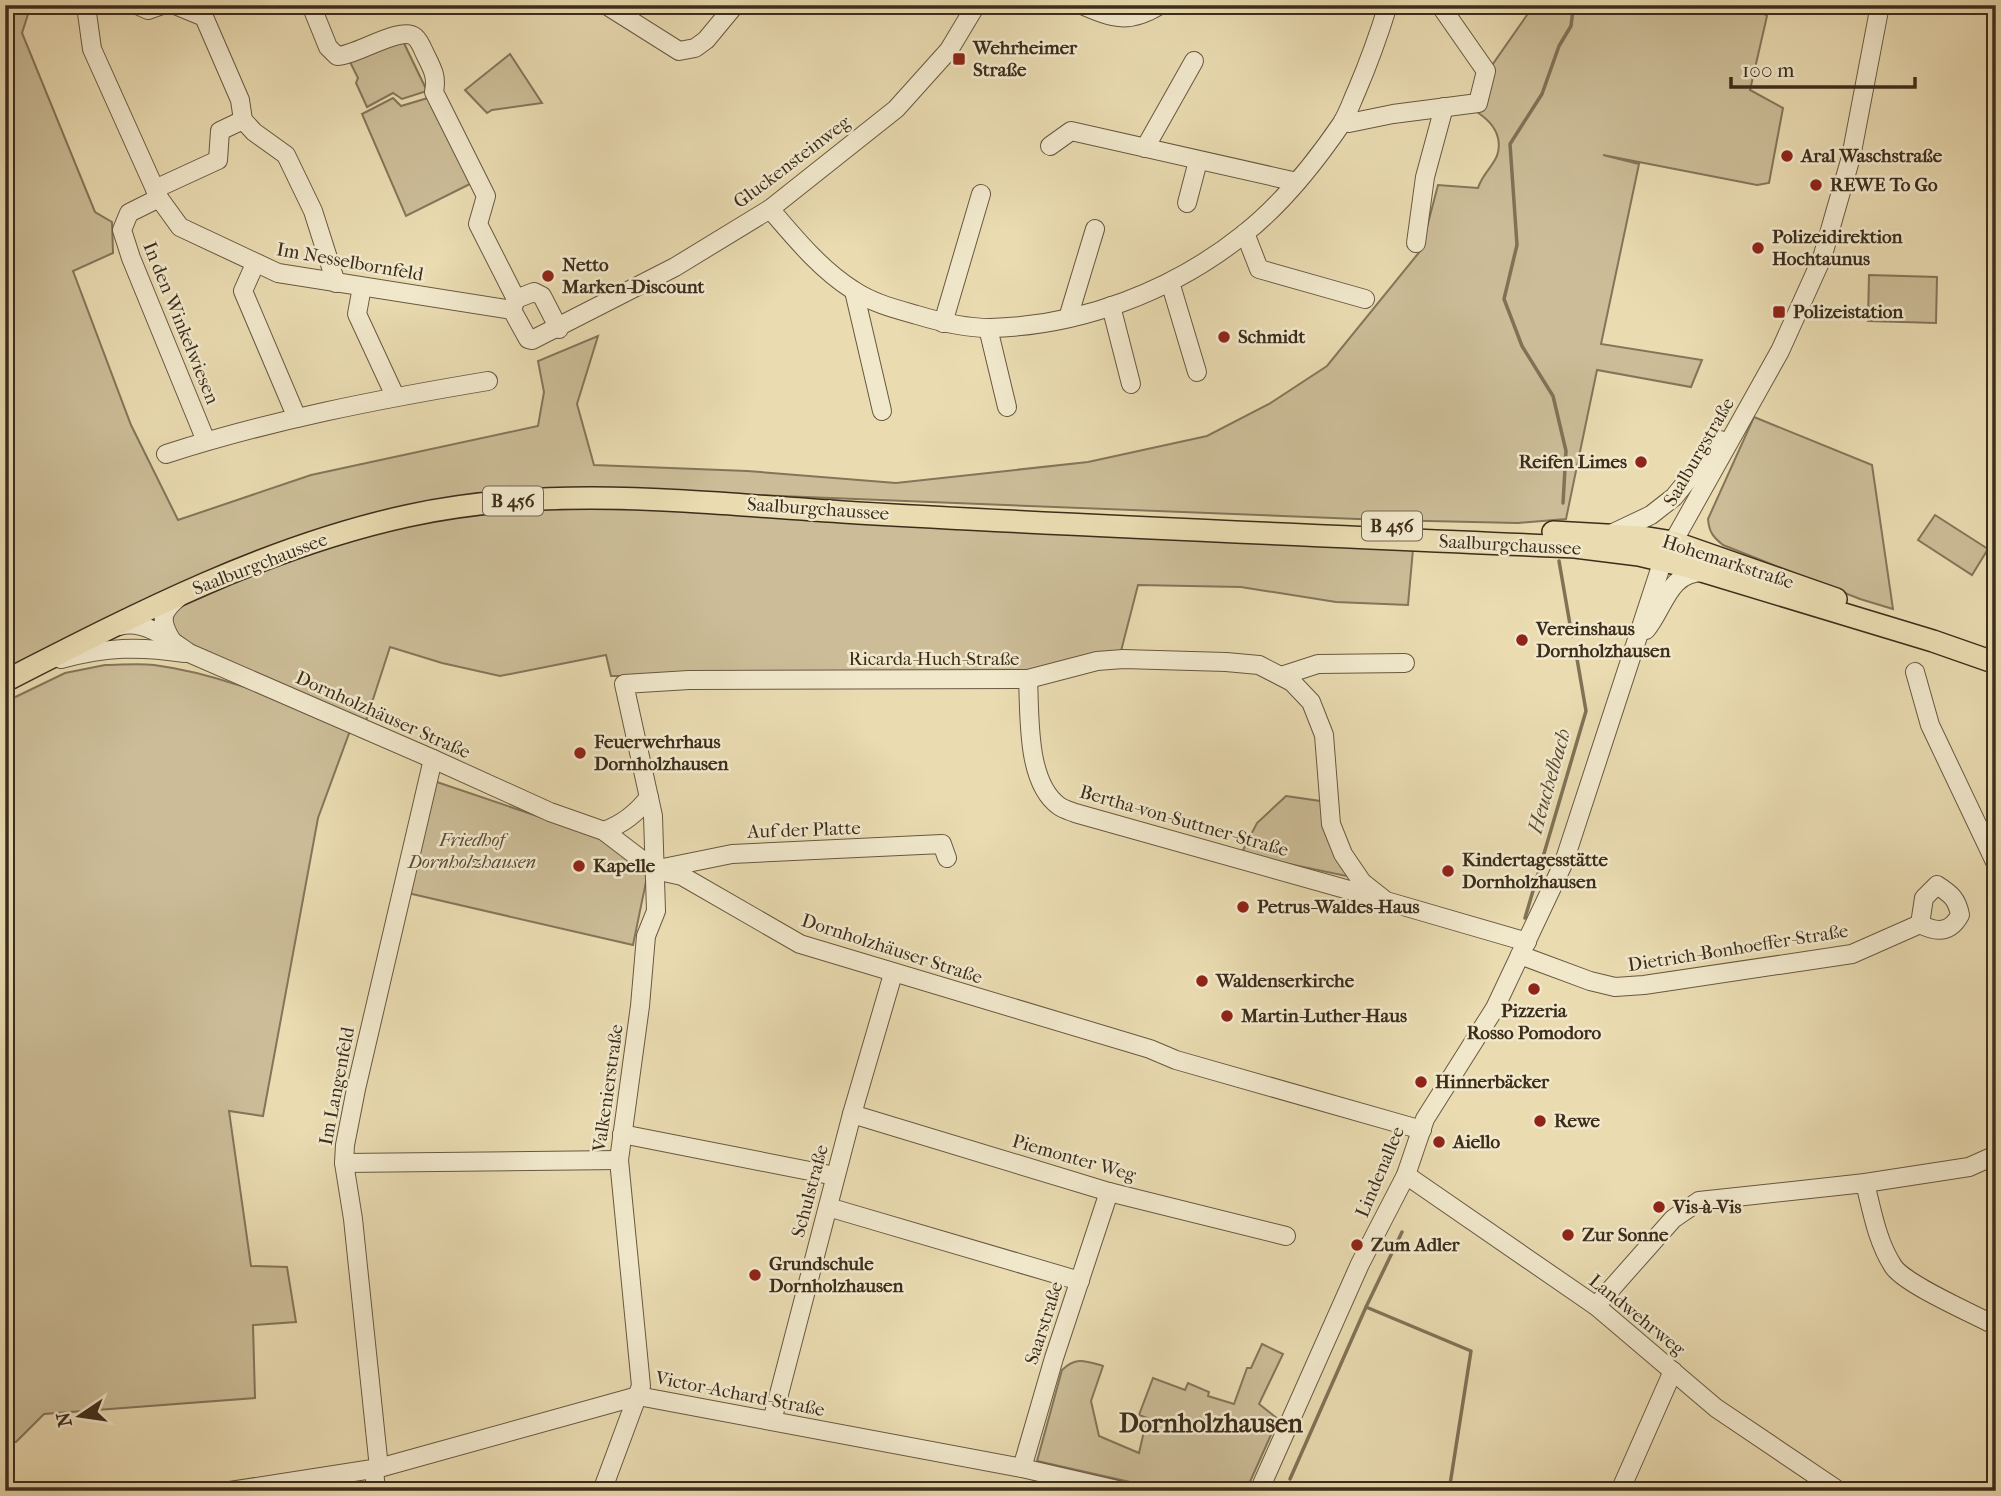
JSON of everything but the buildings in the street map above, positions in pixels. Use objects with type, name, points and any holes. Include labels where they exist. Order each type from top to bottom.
[{"type":"main road","name":"Saalburgchaussee","points":[[5,681],[182,594],[283,552],[366,527],[449,509],[518,501],[628,497],[858,513],[1668,551]]},
{"type":"main road","name":"Hohemarkstraße","points":[[1173,528],[1252,522],[1611,534],[1863,609],[1895,629]]},
{"type":"main road","name":"Hohemarkstraße","points":[[1668,551],[1707,572],[1996,663]]},
{"type":"street","name":"Im Nesselbornfeld","points":[[88,5],[92,49],[157,194],[180,226],[278,273],[362,287],[514,305],[534,292],[542,296],[559,328]]},
{"type":"street","points":[[137,5],[148,10],[162,5]]},
{"type":"street","points":[[175,5],[204,17],[240,100],[243,120],[254,132],[286,155],[313,211],[337,283]]},
{"type":"street","points":[[311,5],[328,47],[337,56],[346,56],[398,34],[407,33],[416,37],[437,78],[434,92],[486,195],[478,224],[514,305]]},
{"type":"street","points":[[606,5],[678,51],[695,48],[706,40],[735,5]]},
{"type":"street","name":"Gluckensteinweg","points":[[514,305],[528,338],[532,340],[675,267],[770,209],[896,109],[949,50],[976,5]]},
{"type":"street","points":[[1082,5],[1108,16],[1128,19],[1160,5]]},
{"type":"street","points":[[770,209],[824,268],[854,291],[886,306],[943,323],[988,328],[1068,318],[1111,306],[1170,282],[1213,256],[1245,233],[1297,182],[1343,121],[1377,43],[1388,5]]},
{"type":"street","points":[[1343,121],[1349,123],[1392,114],[1478,103],[1486,71],[1440,5]]},
{"type":"street","name":"Saalburgstraße","points":[[1523,949],[1564,862],[1668,551],[1759,390],[1810,286],[1838,209],[1855,142],[1880,5]]},
{"type":"street","points":[[1145,148],[1194,61]]},
{"type":"street","points":[[1416,243],[1425,177],[1444,107]]},
{"type":"street","name":"In den Winkelwiesen","points":[[206,441],[122,230],[129,213],[218,160],[220,131],[243,120]]},
{"type":"street","points":[[1050,146],[1071,131],[1297,182]]},
{"type":"street","points":[[1187,203],[1198,161]]},
{"type":"street","points":[[943,323],[981,194]]},
{"type":"street","points":[[1068,318],[1095,229]]},
{"type":"street","points":[[1245,233],[1259,269],[1365,299]]},
{"type":"street","points":[[255,264],[243,291],[297,418]]},
{"type":"street","points":[[1170,282],[1197,372]]},
{"type":"street","points":[[362,287],[357,314],[395,396]]},
{"type":"street","points":[[854,291],[882,411]]},
{"type":"street","points":[[1111,306],[1130,384]]},
{"type":"street","points":[[988,328],[1007,407]]},
{"type":"street","points":[[166,454],[297,418],[395,396],[488,381]]},
{"type":"street","points":[[1611,534],[1645,519],[1674,497],[1759,390]]},
{"type":"street","points":[[1636,643],[1655,619],[1669,590],[1689,572],[1707,572]]},
{"type":"street","points":[[172,641],[164,629],[163,617],[166,608],[182,594]]},
{"type":"street","name":"Dornholzhäuser Straße","points":[[114,627],[138,625],[172,641],[189,653],[550,812],[604,831],[655,870],[682,876],[800,944],[1150,1049],[1177,1060],[1422,1130]]},
{"type":"street","name":"Dornholzhäuser Straße","points":[[37,664],[96,650],[123,648],[189,653]]},
{"type":"street","name":"Ricarda-Huch-Straße","points":[[624,684],[689,680],[1028,680],[1072,666],[1124,659],[1259,666],[1292,682],[1311,702],[1324,735],[1331,824],[1343,854],[1362,882],[1385,901],[1523,949]]},
{"type":"street","points":[[1282,676],[1318,664],[1405,663]]},
{"type":"street","points":[[1915,673],[1930,725],[1996,863]]},
{"type":"street","name":"Bertha-von-Suttner-Straße","points":[[1028,680],[1032,748],[1049,795],[1060,807],[1385,901]]},
{"type":"street","name":"Valkenierstraße","points":[[602,1491],[641,1386],[619,1160],[640,1006],[646,936],[656,911],[653,817],[624,684]]},
{"type":"street","name":"Im Langenfeld","points":[[376,1491],[377,1468],[353,1219],[344,1163],[345,1145],[433,759]]},
{"type":"street","points":[[604,831],[629,818],[649,797]]},
{"type":"street","name":"Auf der Platte","points":[[655,870],[732,854],[942,844],[947,858]]},
{"type":"street","name":"Dietrich-Bonhoeffer-Straße","points":[[1523,949],[1590,981],[1615,987],[1852,954],[1920,924]]},
{"type":"street","name":"Lindenallee","points":[[1259,1491],[1360,1264],[1406,1175],[1425,1119],[1490,1017],[1523,949]]},
{"type":"street","name":"Schulstraße","points":[[772,1421],[835,1176],[893,974]]},
{"type":"street","name":"Piemonter Weg","points":[[852,1114],[1109,1192],[1286,1236]]},
{"type":"street","points":[[622,1134],[835,1176]]},
{"type":"street","points":[[1597,1306],[1673,1219],[1699,1201],[1865,1183],[1969,1167],[1996,1155]]},
{"type":"street","points":[[344,1163],[619,1160]]},
{"type":"street","name":"Landwehrweg","points":[[1406,1175],[1597,1306],[1716,1408],[1839,1491]]},
{"type":"street","points":[[1865,1183],[1878,1232],[1894,1267],[1915,1285],[1996,1326]]},
{"type":"street","name":"Saarstraße","points":[[1022,1468],[1054,1359],[1109,1192]]},
{"type":"street","points":[[828,1207],[1080,1281]]},
{"type":"street","points":[[1620,1491],[1673,1371]]},
{"type":"street","name":"Victor-Achard-Straße","points":[[230,1491],[377,1468],[638,1396],[1022,1468],[1122,1491]]},
{"type":"green space","points":[[5,5],[31,5],[22,33],[95,212],[112,222],[113,253],[73,271],[131,425],[178,520],[311,475],[538,426],[544,392],[538,361],[598,336],[577,404],[594,465],[747,471],[896,483],[1088,462],[1207,436],[1269,404],[1327,366],[1421,250],[1438,185],[1478,188],[1498,153],[1499,146],[1493,126],[1477,112],[1488,71],[1534,5],[1753,5],[1767,16],[1750,90],[1783,108],[1769,183],[1757,185],[1603,155],[1639,164],[1601,344],[1702,360],[1691,387],[1597,370],[1566,519],[1518,523],[1383,520],[628,490],[400,509],[109,617],[5,670]]},
{"type":"green space","points":[[401,37],[427,91],[402,99],[393,93],[367,107],[350,62]]},
{"type":"green space","points":[[510,54],[542,103],[487,113],[465,90]]},
{"type":"green space","points":[[431,97],[472,183],[406,216],[362,114],[393,98],[401,106]]},
{"type":"green space","points":[[1869,275],[1937,277],[1936,323],[1868,321]]},
{"type":"green space","points":[[1754,417],[1872,465],[1893,609],[1860,599],[1723,545],[1714,537],[1708,519]]},
{"type":"green space","points":[[629,506],[1413,549],[1408,605],[1336,602],[1241,587],[1138,585],[1120,655],[1028,674],[611,676],[606,655],[500,676],[442,663],[390,647],[365,724],[190,647],[173,627],[173,617],[179,603],[291,559],[377,532],[433,520],[489,513]]},
{"type":"green space","points":[[1935,515],[1988,549],[1972,575],[1918,540]]},
{"type":"green space","points":[[105,665],[154,665],[205,675],[254,690],[351,728],[318,818],[263,1116],[229,1111],[251,1266],[287,1267],[296,1322],[253,1325],[255,1398],[44,1414],[16,1442],[5,1442],[5,702],[65,673]]},
{"type":"green space","name":"Friedhof Dornholzhausen","points":[[428,779],[605,839],[648,872],[633,945],[399,891]]},
{"type":"green space","points":[[1286,796],[1327,802],[1351,877],[1241,854],[1257,823]]},
{"type":"green space","points":[[1262,1344],[1283,1354],[1259,1404],[1278,1419],[1249,1484],[1231,1491],[1170,1491],[1037,1461],[1062,1370],[1072,1363],[1086,1361],[1103,1366],[1091,1401],[1099,1436],[1139,1453],[1147,1418],[1139,1415],[1153,1378],[1185,1390],[1188,1383],[1209,1392],[1208,1396],[1234,1404],[1247,1368],[1251,1368]]},
{"type":"waterway","name":"Heuchelbach","points":[[1563,503],[1566,451],[1553,396],[1522,346],[1504,299],[1517,245],[1510,144],[1542,94],[1559,46],[1571,26],[1576,5]]},
{"type":"waterway","name":"Heuchelbach","points":[[1559,561],[1572,636]]},
{"type":"waterway","name":"Heuchelbach","points":[[1525,918],[1586,711],[1576,653]]},
{"type":"waterway","name":"Heuchelbach","points":[[1402,1232],[1366,1307],[1471,1351],[1449,1491]]},
{"type":"waterway","points":[[1290,1479],[1366,1307]]},
{"type":"place","name":"Wehrheimer Straße","points":[[959,59]]},
{"type":"place","name":"Aral Waschstraße","points":[[1787,156]]},
{"type":"place","name":"REWE To Go","points":[[1816,185]]},
{"type":"place","name":"Polizeidirektion Hochtaunus","points":[[1758,248]]},
{"type":"place","name":"Netto Marken-Discount","points":[[548,276]]},
{"type":"place","name":"Polizeistation","points":[[1779,312]]},
{"type":"place","name":"Schmidt","points":[[1224,337]]},
{"type":"place","name":"Reifen Limes","points":[[1641,462]]},
{"type":"place","name":"Vereinshaus Dornholzhausen","points":[[1522,640]]},
{"type":"place","name":"Feuerwehrhaus Dornholzhausen","points":[[580,753]]},
{"type":"place","name":"Kapelle","points":[[579,866]]},
{"type":"place","name":"Kindertagesstätte Dornholzhausen","points":[[1448,871]]},
{"type":"place","name":"Petrus-Waldes-Haus","points":[[1243,907]]},
{"type":"place","name":"Waldenserkirche","points":[[1202,981]]},
{"type":"place","name":"Pizzeria Rosso Pomodoro","points":[[1534,989]]},
{"type":"place","name":"Martin-Luther-Haus","points":[[1227,1016]]},
{"type":"place","name":"Hinnerbäcker","points":[[1421,1082]]},
{"type":"place","name":"Rewe","points":[[1540,1121]]},
{"type":"place","name":"Aiello","points":[[1439,1142]]},
{"type":"place","name":"Vis-à-Vis","points":[[1659,1207]]},
{"type":"place","name":"Zur Sonne","points":[[1568,1235]]},
{"type":"place","name":"Zum Adler","points":[[1357,1245]]},
{"type":"place","name":"Grundschule Dornholzhausen","points":[[755,1275]]},
{"type":"district","name":"Dornholzhausen","points":[[1211,1423]]}]
